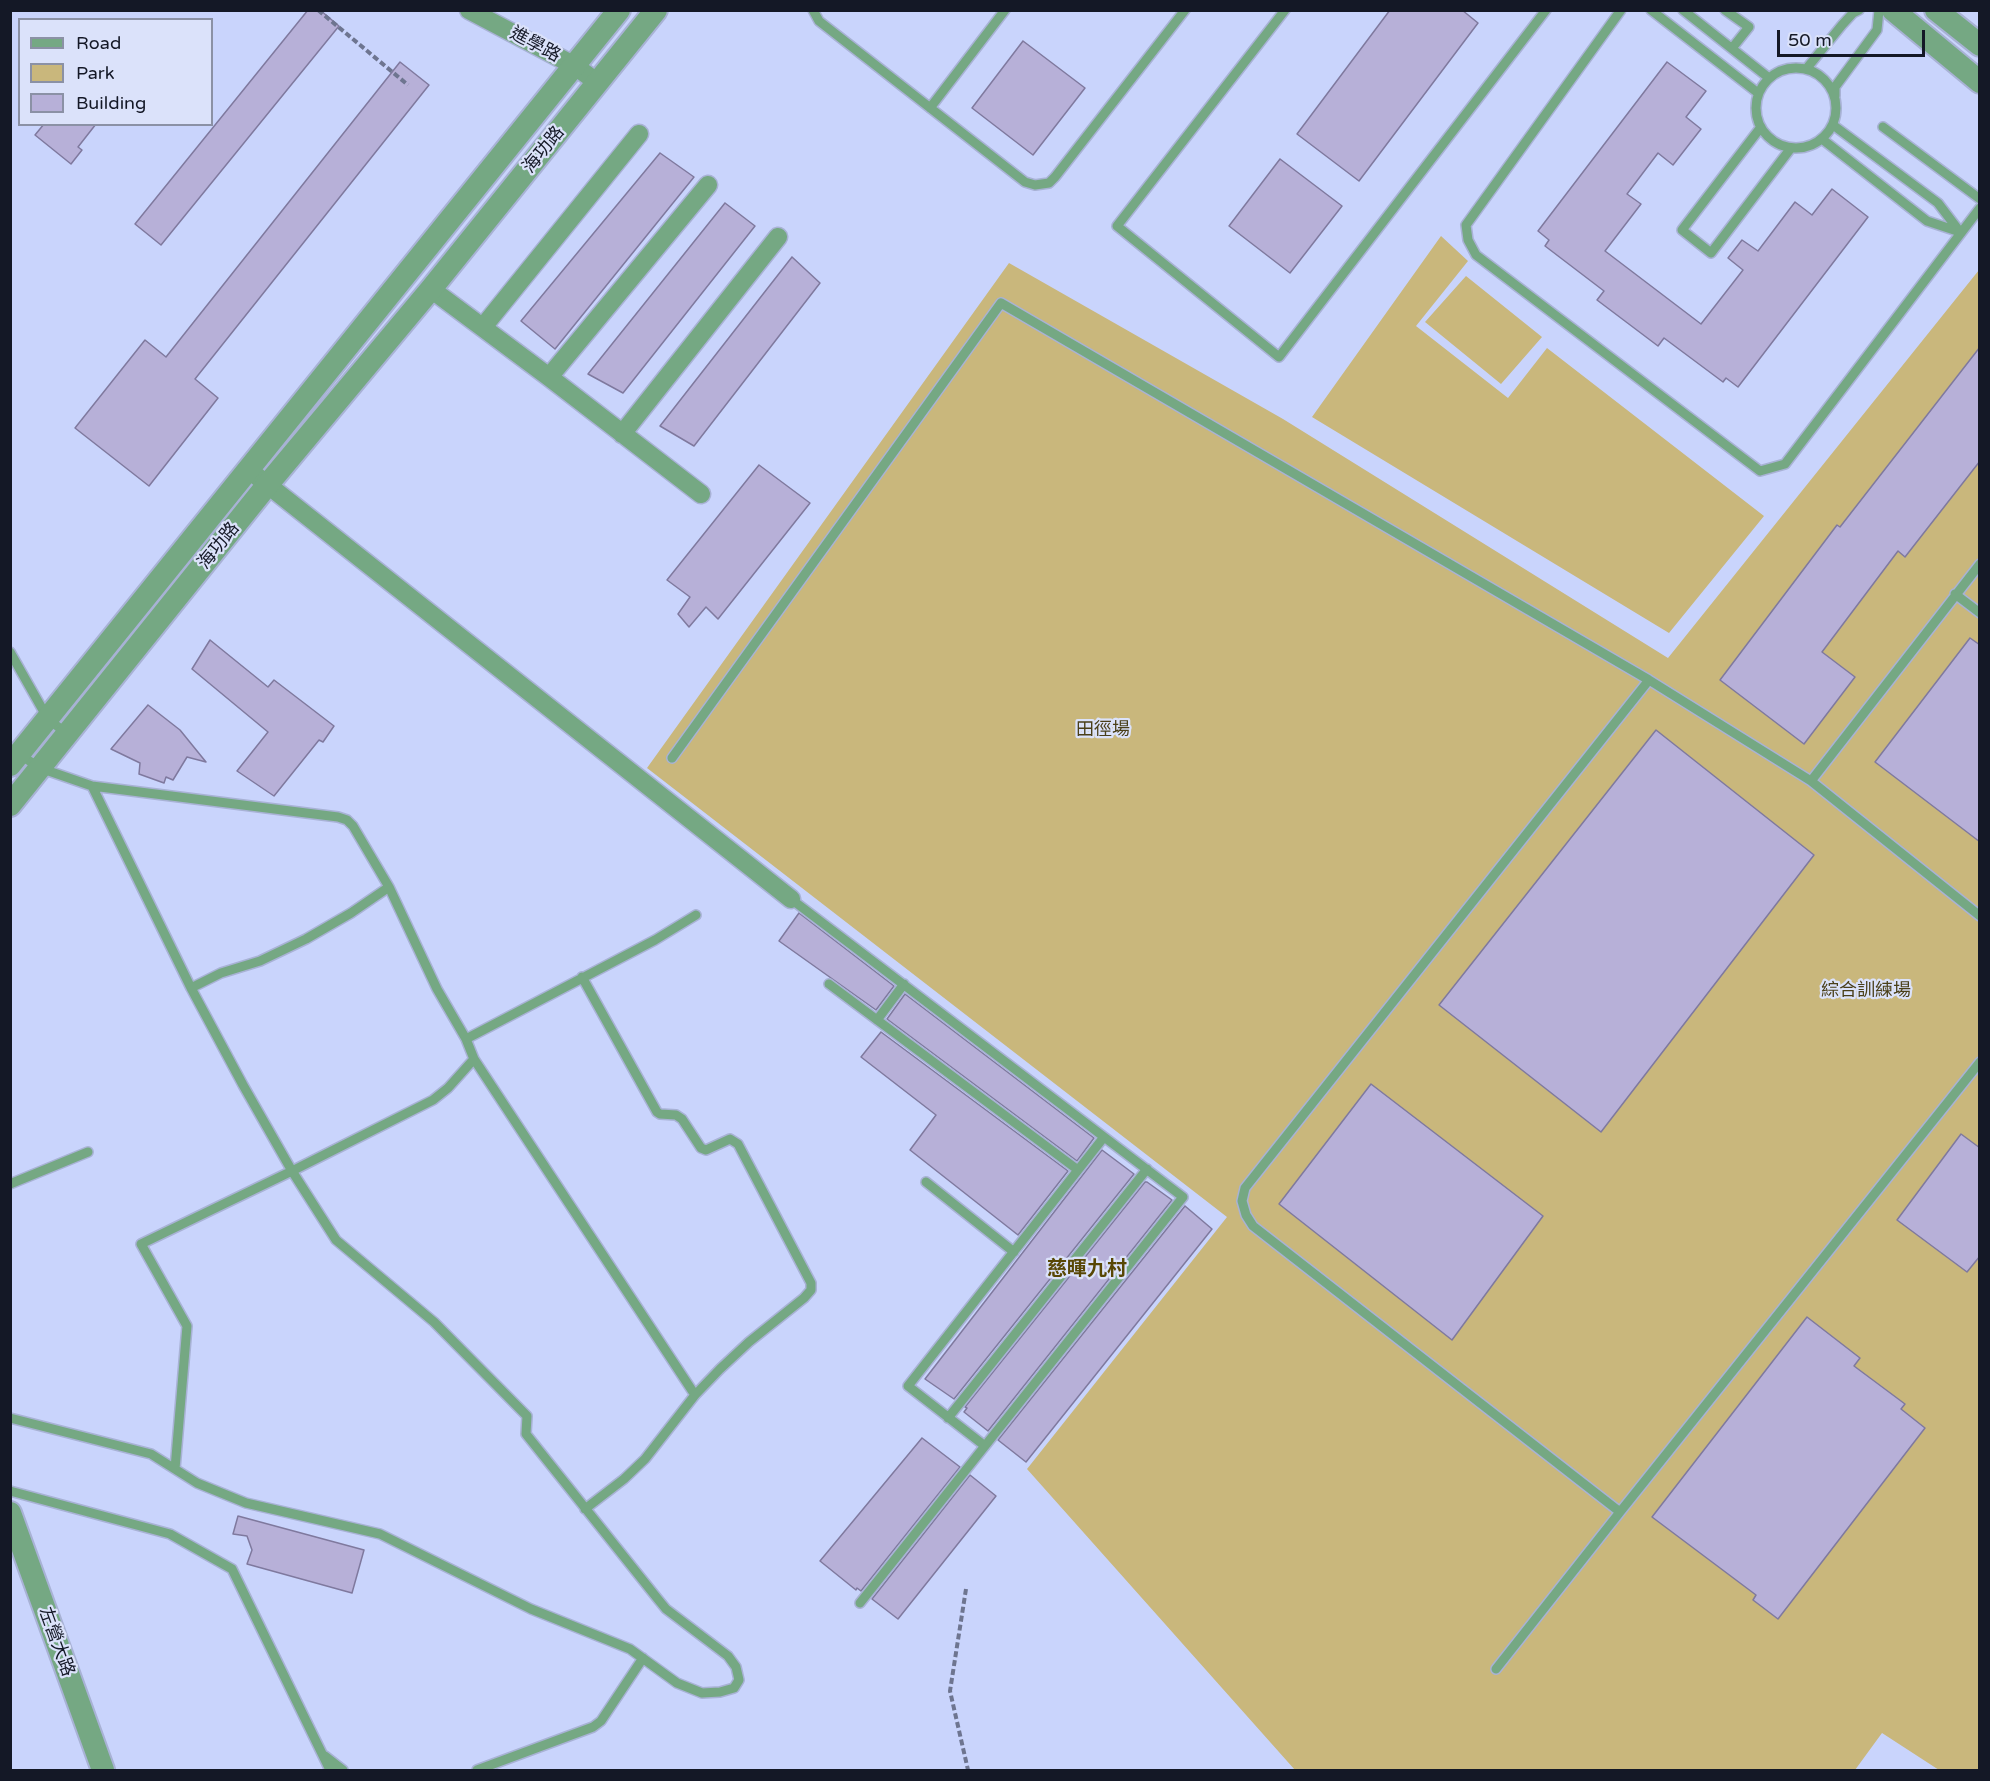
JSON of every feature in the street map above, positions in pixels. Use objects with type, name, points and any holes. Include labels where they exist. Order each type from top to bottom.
[{"type":"street","name":"進學路","points":[[469,10],[575,66],[598,83]]},
{"type":"street","name":"海功路","points":[[15,759],[619,10]]},
{"type":"street","name":"海功路","points":[[10,805],[268,484],[432,290],[656,10]]},
{"type":"street","points":[[1893,10],[1980,82]]},
{"type":"street","points":[[1936,10],[1980,45]]},
{"type":"street","points":[[483,327],[639,134]]},
{"type":"street","points":[[549,377],[708,185]]},
{"type":"street","points":[[622,434],[778,237]]},
{"type":"street","points":[[409,272],[701,494]]},
{"type":"street","points":[[249,470],[791,899]]},
{"type":"street","name":"左營大路","points":[[10,1513],[16,1544],[103,1770]]},
{"type":"lane","points":[[805,10],[1025,182],[1035,185],[1049,183],[1185,10]]},
{"type":"lane","points":[[813,10],[819,21]]},
{"type":"lane","points":[[930,108],[1005,10]]},
{"type":"lane","points":[[1285,10],[1117,226],[1279,357],[1546,10]]},
{"type":"lane","points":[[1621,10],[1466,225],[1468,240],[1476,255],[1760,471],[1785,464],[1980,208]]},
{"type":"lane","points":[[1651,10],[1758,93]]},
{"type":"lane","points":[[1683,10],[1733,47],[1769,78]]},
{"type":"lane","points":[[1725,10],[1749,27],[1733,47]]},
{"type":"lane","points":[[1807,68],[1842,25],[1859,10]]},
{"type":"lane","points":[[1836,99],[1826,80],[1817,73],[1807,68],[1794,67],[1781,70],[1769,78],[1758,93],[1756,116],[1768,137],[1779,144],[1791,148],[1807,146],[1822,139],[1833,125],[1836,116],[1836,99],[1835,87],[1877,30],[1880,10]]},
{"type":"lane","points":[[1833,125],[1938,203],[1960,232]]},
{"type":"lane","points":[[1761,127],[1682,230],[1712,253],[1791,148]]},
{"type":"lane","points":[[1883,127],[1980,199]]},
{"type":"lane","points":[[1822,139],[1927,221],[1960,232]]},
{"type":"lane","points":[[672,758],[1001,303],[1649,680],[1811,781],[1980,916]]},
{"type":"lane","points":[[1811,781],[1980,564]]},
{"type":"lane","points":[[1956,594],[1980,613]]},
{"type":"lane","points":[[10,652],[48,719],[68,734]]},
{"type":"lane","points":[[1620,1512],[1253,1226],[1246,1215],[1242,1201],[1245,1188],[1649,680]]},
{"type":"lane","points":[[15,759],[92,786],[347,820],[353,826],[389,887],[437,989],[466,1039],[474,1059],[695,1395]]},
{"type":"lane","points":[[10,1418],[151,1454],[197,1483],[246,1503],[380,1534],[531,1609],[630,1648],[677,1683],[702,1693],[734,1688],[739,1680],[736,1667],[728,1656],[666,1609],[585,1509],[525,1434],[527,1416],[434,1322],[342,1246],[292,1171],[191,988],[92,786]]},
{"type":"lane","points":[[191,988],[221,973],[260,961],[306,939],[351,913],[389,887]]},
{"type":"lane","points":[[791,899],[1183,1197],[860,1603]]},
{"type":"lane","points":[[466,1039],[655,940],[696,915]]},
{"type":"lane","points":[[582,977],[657,1112],[676,1115],[682,1119],[701,1148],[706,1150],[730,1139],[738,1144],[811,1282],[811,1290],[804,1298],[749,1342],[695,1395],[645,1459],[624,1479],[585,1509]]},
{"type":"lane","points":[[829,984],[1078,1170]]},
{"type":"lane","points":[[877,1020],[904,984]]},
{"type":"lane","points":[[175,1469],[187,1326],[141,1244],[433,1100],[448,1088],[474,1059]]},
{"type":"lane","points":[[1496,1669],[1980,1062]]},
{"type":"lane","points":[[985,1446],[908,1386],[1104,1137]]},
{"type":"lane","points":[[10,1184],[88,1152]]},
{"type":"lane","points":[[948,1418],[1147,1169]]},
{"type":"lane","points":[[926,1182],[1014,1252]]},
{"type":"lane","points":[[10,1491],[170,1533],[232,1569],[330,1770]]},
{"type":"lane","points":[[477,1770],[593,1727],[602,1721],[643,1658]]},
{"type":"lane","points":[[323,1755],[343,1770]]},
{"type":"path","points":[[318,10],[408,85]]},
{"type":"path","points":[[966,1589],[950,1691],[968,1770]]},
{"type":"green space","points":[[1441,236],[1468,261],[1416,326],[1508,398],[1547,348],[1764,516],[1669,633],[1312,417]]},
{"type":"green space","points":[[1009,263],[1283,419],[1668,658],[1979,270],[1979,1770],[1939,1770],[1882,1733],[1855,1770],[1295,1770],[1027,1469],[1227,1217],[647,768]]},
{"type":"green space","points":[[1466,276],[1542,337],[1501,384],[1425,322]]},
{"type":"building","points":[[308,10],[320,10],[339,26],[161,245],[135,224]]},
{"type":"building","points":[[1390,10],[1462,10],[1478,23],[1359,181],[1297,134]]},
{"type":"building","points":[[1023,41],[1085,88],[1033,155],[972,108]]},
{"type":"building","points":[[400,62],[429,85],[195,379],[218,398],[149,486],[75,428],[145,340],[166,357]]},
{"type":"building","points":[[1667,62],[1706,91],[1686,117],[1701,129],[1673,165],[1658,153],[1627,194],[1641,204],[1605,251],[1701,324],[1743,270],[1728,258],[1742,240],[1758,251],[1795,202],[1812,215],[1832,189],[1868,217],[1738,387],[1726,378],[1723,382],[1664,338],[1658,346],[1597,300],[1604,291],[1545,246],[1549,240],[1538,231]]},
{"type":"building","points":[[42,126],[94,126],[78,147],[82,150],[71,164],[35,135]]},
{"type":"building","points":[[660,153],[694,177],[555,349],[521,321]]},
{"type":"building","points":[[1280,159],[1342,206],[1290,273],[1229,226]]},
{"type":"building","points":[[725,203],[755,226],[623,393],[588,374]]},
{"type":"building","points":[[792,257],[820,283],[694,446],[660,426]]},
{"type":"building","points":[[1980,347],[1980,461],[1905,557],[1898,551],[1822,652],[1855,677],[1804,744],[1720,680],[1837,525],[1840,527]]},
{"type":"building","points":[[759,465],[810,503],[718,619],[706,607],[689,627],[678,614],[690,597],[667,580]]},
{"type":"building","points":[[1970,638],[1980,645],[1980,842],[1875,762]]},
{"type":"building","points":[[210,640],[268,687],[274,680],[334,726],[323,742],[319,740],[274,796],[237,771],[268,732],[192,669]]},
{"type":"building","points":[[148,705],[180,730],[206,762],[187,757],[173,780],[166,777],[164,783],[139,774],[140,763],[111,749]]},
{"type":"building","points":[[1656,730],[1814,855],[1601,1132],[1439,1005]]},
{"type":"building","points":[[799,913],[894,986],[876,1010],[779,941]]},
{"type":"building","points":[[905,994],[1094,1138],[1077,1161],[887,1019]]},
{"type":"building","points":[[881,1032],[1068,1171],[1018,1235],[910,1150],[936,1115],[861,1057]]},
{"type":"building","points":[[1371,1084],[1543,1216],[1452,1340],[1279,1204]]},
{"type":"building","points":[[1961,1134],[1980,1148],[1980,1256],[1967,1272],[1897,1220]]},
{"type":"building","points":[[1102,1150],[1134,1174],[954,1399],[925,1379]]},
{"type":"building","points":[[1145,1182],[1172,1200],[988,1431],[964,1412],[967,1408],[965,1407]]},
{"type":"building","points":[[1185,1206],[1212,1229],[1026,1462],[998,1440]]},
{"type":"building","points":[[1807,1317],[1860,1358],[1854,1366],[1905,1404],[1901,1409],[1925,1428],[1778,1619],[1753,1600],[1756,1595],[1652,1517]]},
{"type":"building","points":[[922,1438],[960,1467],[861,1591],[857,1588],[856,1590],[820,1561]]},
{"type":"building","points":[[970,1475],[996,1496],[898,1619],[872,1599]]},
{"type":"building","points":[[238,1516],[364,1550],[352,1593],[247,1564],[252,1550],[247,1536],[233,1534]]},
{"type":"district","name":"慈暉九村","points":[[1087,1270]]},
{"type":"park label","name":"田徑場","points":[[1103,730]]},
{"type":"park label","name":"綜合訓練場","points":[[1866,991]]}]
